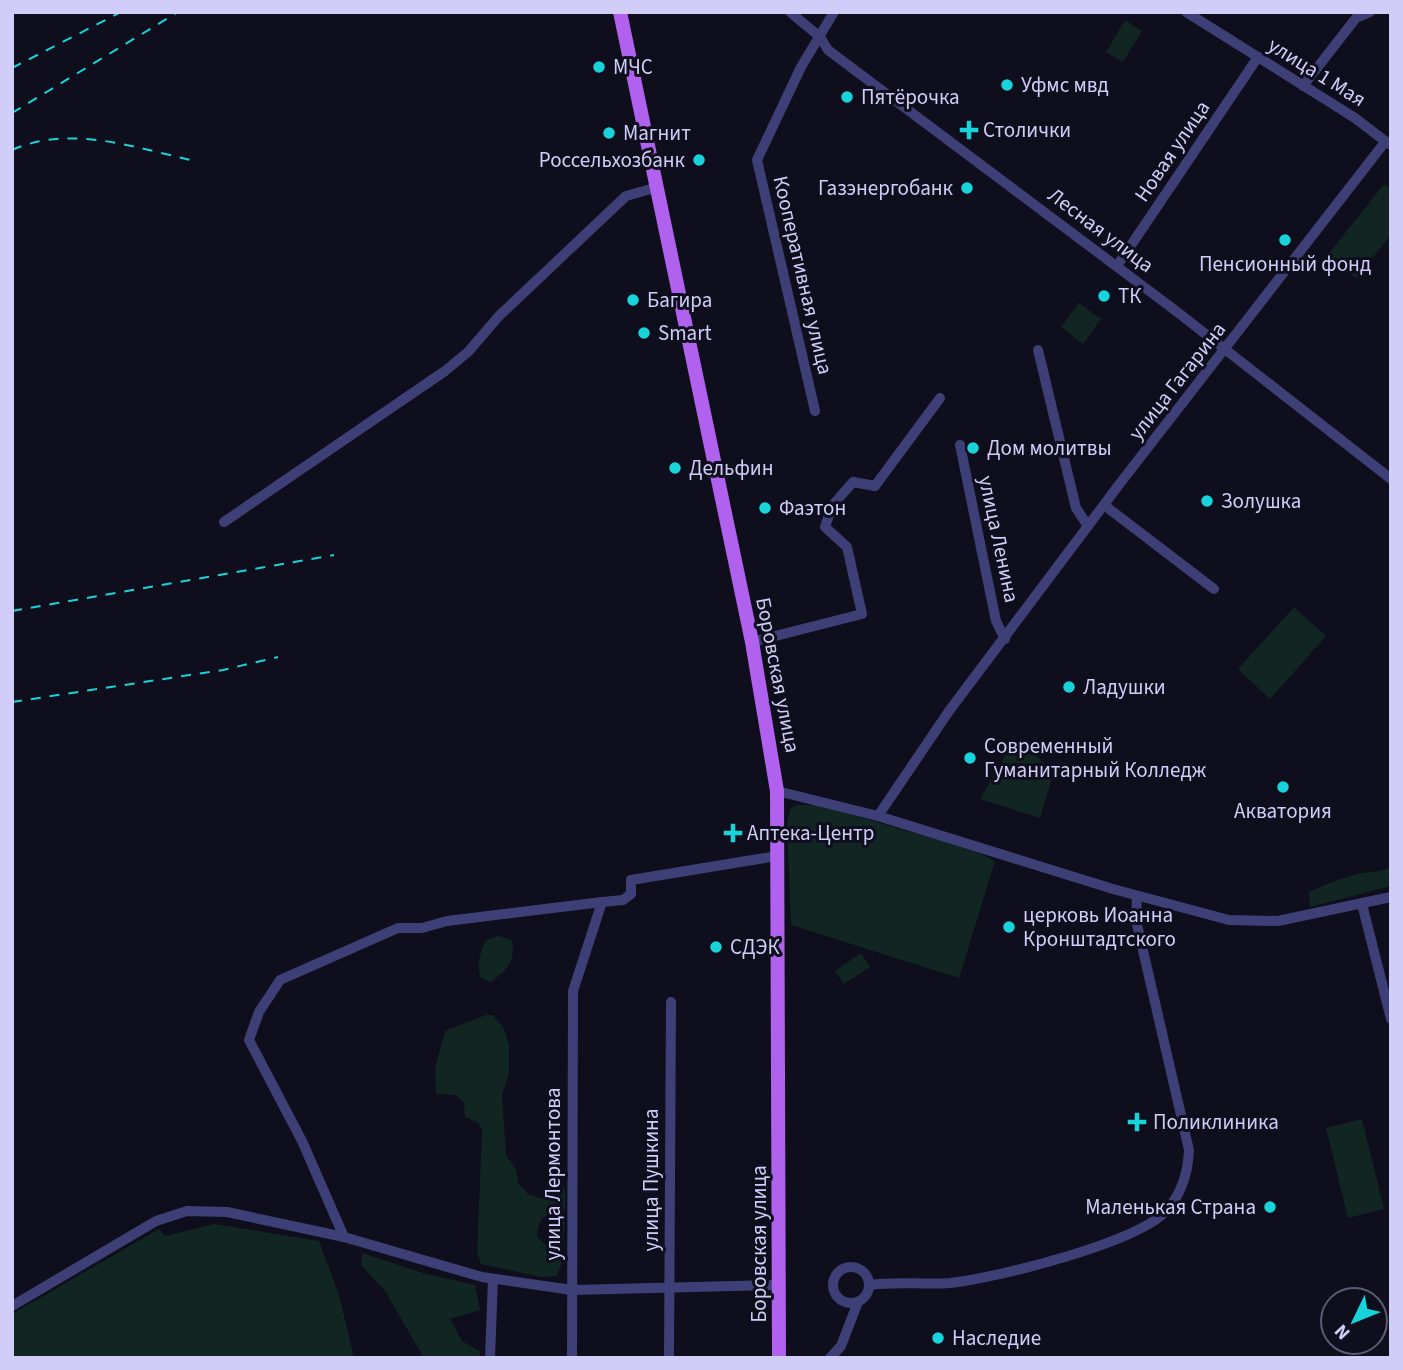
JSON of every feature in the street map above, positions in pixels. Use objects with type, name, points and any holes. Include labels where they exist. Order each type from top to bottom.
[{"type":"main road","name":"Боровская улица","points":[[620,12],[752,642],[777,791],[779,1358]]},
{"type":"street","name":"Лесная улица","points":[[790,12],[820,37],[828,50],[873,85],[1117,266],[1391,479]]},
{"type":"street","name":"Кооперативная улица","points":[[815,411],[757,160],[801,67],[834,12]]},
{"type":"street","name":"улица 1 Мая","points":[[1186,12],[1355,118],[1388,143]]},
{"type":"street","points":[[1303,86],[1356,18],[1370,12]]},
{"type":"street","name":"Новая улица","points":[[1117,266],[1258,57]]},
{"type":"street","name":"улица Гагарина","points":[[878,816],[949,711],[1088,526],[1388,143]]},
{"type":"street","points":[[225,522],[444,371],[468,352],[499,316],[626,196],[658,187]]},
{"type":"street","points":[[1038,351],[1076,508],[1088,526]]},
{"type":"street","points":[[752,642],[862,614],[847,547],[825,527],[832,506],[853,482],[875,486],[940,398]]},
{"type":"street","name":"улица Ленина","points":[[960,444],[996,621],[1005,639]]},
{"type":"street","points":[[1104,505],[1214,589]]},
{"type":"street","points":[[777,791],[878,816],[1212,917],[1262,922],[1391,897]]},
{"type":"street","points":[[344,1237],[302,1141],[249,1040],[259,1012],[280,979],[398,928],[422,928],[447,921],[623,900],[631,894],[631,880],[778,856]]},
{"type":"street","points":[[869,1285],[950,1283],[996,1274],[1085,1249],[1124,1237],[1150,1225],[1166,1211],[1179,1193],[1188,1169],[1189,1150],[1136,920],[1137,896]]},
{"type":"street","name":"улица Лермонтова","points":[[572,1358],[573,991],[602,902]]},
{"type":"street","points":[[1362,904],[1391,1019]]},
{"type":"street","name":"улица Пушкина","points":[[669,1358],[671,1002]]},
{"type":"street","points":[[12,1306],[156,1221],[187,1212],[227,1212],[344,1237],[493,1279],[572,1290],[779,1285]]},
{"type":"street","points":[[830,1358],[841,1346],[858,1302],[865,1297],[869,1285],[867,1276],[857,1268],[841,1270],[833,1285],[841,1300],[844,1316],[841,1346]]},
{"type":"street","points":[[489,1358],[493,1279]]},
{"type":"street","points":[[841,1300],[858,1302]]},
{"type":"green space","points":[[1125,20],[1142,31],[1123,62],[1106,52]]},
{"type":"green space","points":[[1384,184],[1391,190],[1391,235],[1356,278],[1327,256]]},
{"type":"green space","points":[[1079,303],[1101,319],[1083,344],[1061,327]]},
{"type":"green space","points":[[1294,607],[1326,636],[1270,699],[1238,669]]},
{"type":"green space","points":[[1015,739],[1054,771],[1040,818],[980,799]]},
{"type":"green space","points":[[797,805],[819,805],[976,851],[995,861],[959,978],[791,925],[787,822],[790,809]]},
{"type":"green space","points":[[1391,867],[1391,886],[1310,907],[1309,892],[1345,878]]},
{"type":"green space","points":[[498,936],[512,940],[513,954],[506,969],[491,982],[481,978],[479,959],[486,940]]},
{"type":"green space","points":[[861,953],[870,967],[844,984],[835,971]]},
{"type":"green space","points":[[486,1015],[493,1015],[504,1028],[509,1045],[509,1073],[502,1096],[506,1156],[516,1169],[518,1183],[528,1194],[543,1199],[561,1185],[565,1189],[565,1210],[544,1217],[539,1224],[537,1237],[548,1247],[556,1241],[561,1221],[565,1220],[561,1266],[556,1276],[541,1277],[481,1264],[477,1253],[482,1131],[479,1123],[465,1117],[464,1103],[456,1095],[436,1094],[435,1068],[445,1031]]},
{"type":"green space","points":[[1362,1119],[1384,1209],[1348,1218],[1326,1128]]},
{"type":"green space","points":[[215,1224],[319,1241],[339,1295],[354,1358],[12,1358],[12,1314],[159,1229],[165,1236]]},
{"type":"green space","points":[[362,1253],[423,1273],[475,1285],[480,1310],[450,1319],[462,1341],[479,1351],[481,1358],[424,1358],[385,1291],[361,1265]]},
{"type":"railway","points":[[12,68],[121,12]]},
{"type":"railway","points":[[12,113],[178,12]]},
{"type":"railway","points":[[12,150],[34,142],[80,139],[127,145],[195,161]]},
{"type":"railway","points":[[12,611],[334,555]]},
{"type":"railway","points":[[12,702],[223,670],[278,657]]},
{"type":"place","name":"МЧС","points":[[599,67]]},
{"type":"place","name":"Уфмс мвд","points":[[1007,85]]},
{"type":"place","name":"Пятёрочка","points":[[847,97]]},
{"type":"place","name":"Столички","points":[[969,130]]},
{"type":"place","name":"Магнит","points":[[609,133]]},
{"type":"place","name":"Россельхозбанк","points":[[699,160]]},
{"type":"place","name":"Газэнергобанк","points":[[967,188]]},
{"type":"place","name":"Пенсионный фонд","points":[[1285,240]]},
{"type":"place","name":"ТК","points":[[1104,296]]},
{"type":"place","name":"Багира","points":[[633,300]]},
{"type":"place","name":"Smart","points":[[644,333]]},
{"type":"place","name":"Дом молитвы","points":[[973,448]]},
{"type":"place","name":"Дельфин","points":[[675,468]]},
{"type":"place","name":"Золушка","points":[[1207,501]]},
{"type":"place","name":"Фаэтон","points":[[765,508]]},
{"type":"place","name":"Ладушки","points":[[1069,687]]},
{"type":"place","name":"Современный Гуманитарный Колледж","points":[[970,758]]},
{"type":"place","name":"Акватория","points":[[1283,787]]},
{"type":"place","name":"Аптека-Центр","points":[[733,833]]},
{"type":"place","name":"церковь Иоанна Кронштадтского","points":[[1009,927]]},
{"type":"place","name":"СДЭК","points":[[716,947]]},
{"type":"place","name":"Поликлиника","points":[[1137,1122]]},
{"type":"place","name":"Маленькая Страна","points":[[1270,1207]]},
{"type":"place","name":"Наследие","points":[[938,1338]]}]
